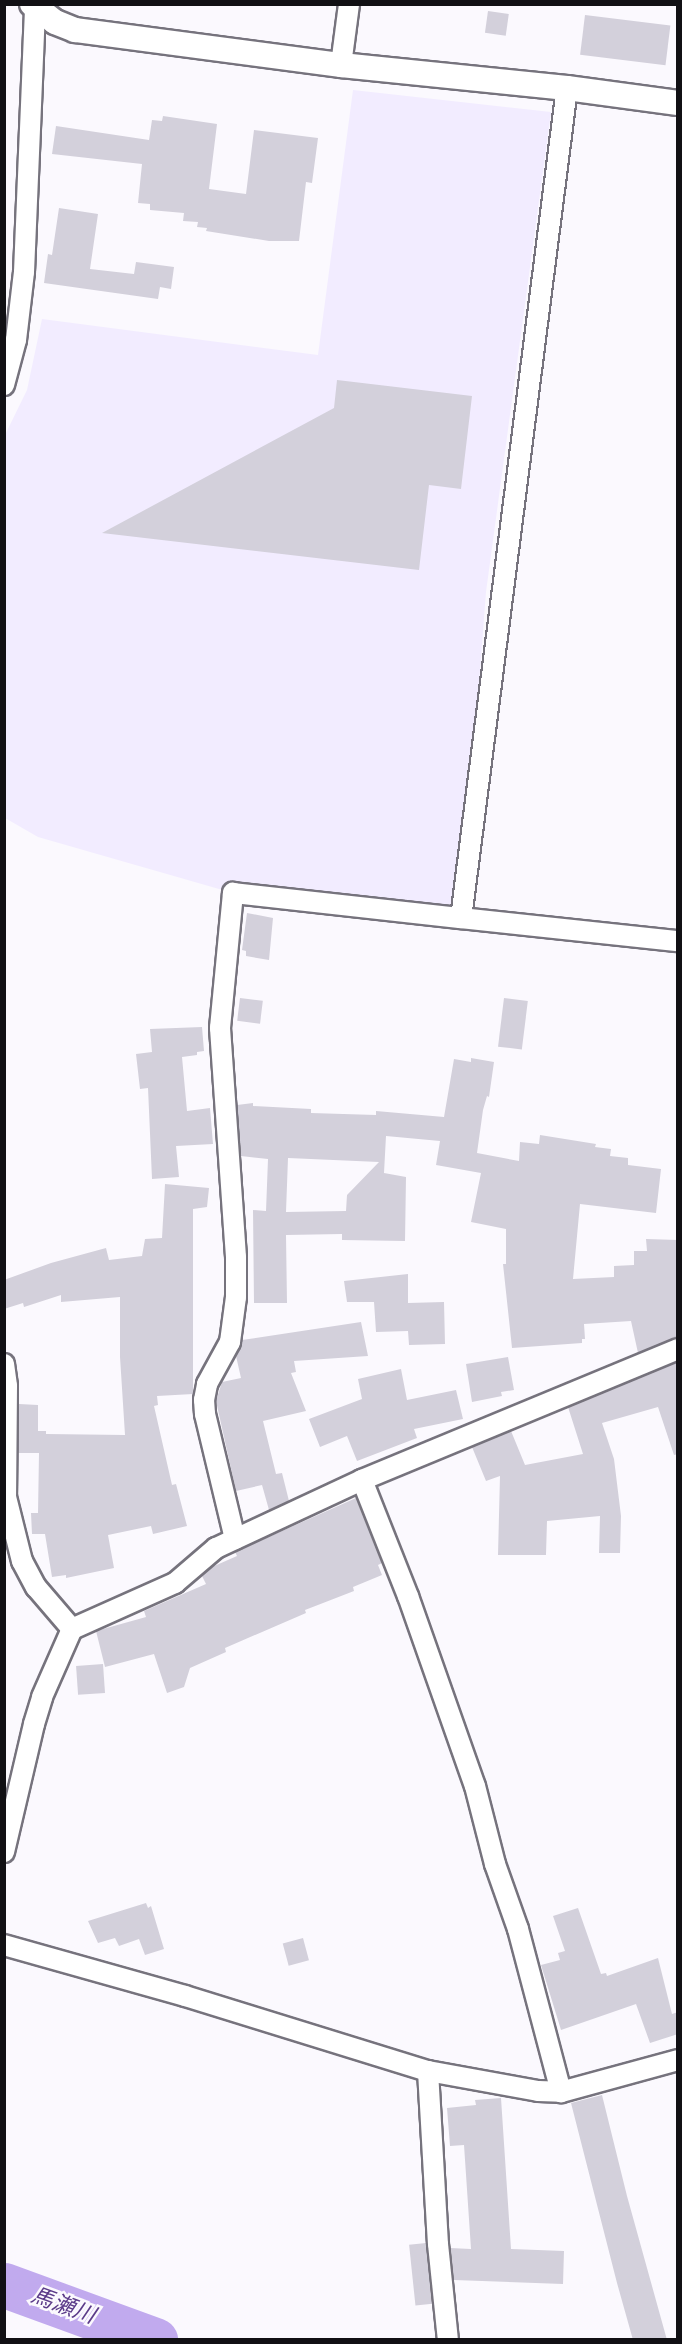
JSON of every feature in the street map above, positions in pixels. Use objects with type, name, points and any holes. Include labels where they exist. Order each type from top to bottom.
[{"type":"street","points":[[341,65],[349,4]]},
{"type":"street","points":[[4,384],[16,340],[24,272],[33,7],[75,30],[341,65],[567,88],[678,103]]},
{"type":"street","points":[[461,918],[567,88]]},
{"type":"street","points":[[235,1539],[205,1414],[204,1400],[207,1384],[230,1342],[236,1298],[236,1257],[220,1028],[233,893],[678,941]]},
{"type":"street","points":[[4,1852],[42,1697],[72,1629],[175,1583],[216,1548],[362,1480],[678,1349]]},
{"type":"street","points":[[4,1364],[7,1386],[6,1497],[22,1561],[36,1587],[72,1629]]},
{"type":"street","points":[[362,1480],[408,1596],[475,1786],[495,1863],[518,1929],[561,2092]]},
{"type":"street","points":[[4,1945],[185,1996],[428,2071],[538,2091],[561,2092],[678,2060]]},
{"type":"street","points":[[428,2071],[438,2244],[448,2340]]},
{"type":"shaded area","points":[[353,90],[551,112],[486,592],[461,918],[233,893],[38,837],[5,818],[4,437],[27,390],[42,319],[318,355]]},
{"type":"building","points":[[488,11],[509,14],[506,36],[485,33]]},
{"type":"building","points":[[585,15],[670,25],[665,65],[580,55]]},
{"type":"building","points":[[163,116],[217,124],[209,189],[246,194],[254,130],[318,138],[312,183],[306,182],[299,241],[269,241],[206,231],[207,228],[197,227],[198,222],[183,221],[184,213],[150,210],[150,204],[138,203],[142,164],[52,154],[56,126],[149,140],[152,120],[162,121]]},
{"type":"building","points":[[59,208],[98,214],[90,269],[134,274],[136,262],[174,267],[171,289],[160,287],[158,299],[44,283],[48,254],[52,255]]},
{"type":"building","points":[[337,380],[472,396],[461,489],[429,485],[419,570],[102,533],[334,408]]},
{"type":"building","points":[[247,913],[273,918],[269,960],[246,956],[246,951],[242,950]]},
{"type":"building","points":[[240,998],[263,1001],[260,1024],[237,1021]]},
{"type":"building","points":[[504,998],[528,1001],[522,1050],[498,1047]]},
{"type":"building","points":[[202,1027],[204,1051],[197,1052],[197,1055],[182,1057],[187,1111],[210,1108],[213,1144],[176,1146],[179,1177],[152,1179],[148,1088],[140,1089],[136,1054],[152,1052],[150,1029]]},
{"type":"building","points":[[471,1058],[494,1062],[489,1097],[487,1096],[483,1110],[477,1153],[519,1161],[520,1142],[539,1144],[540,1135],[596,1144],[595,1147],[611,1149],[610,1156],[628,1158],[628,1165],[661,1169],[656,1213],[580,1204],[573,1279],[614,1277],[614,1266],[634,1265],[634,1251],[647,1251],[646,1239],[678,1240],[678,1337],[638,1353],[631,1321],[584,1324],[585,1339],[582,1339],[582,1343],[512,1348],[503,1264],[506,1264],[506,1229],[471,1222],[481,1173],[436,1165],[440,1141],[386,1136],[384,1173],[406,1177],[405,1241],[342,1240],[342,1234],[286,1235],[287,1303],[254,1303],[253,1210],[266,1211],[268,1159],[241,1156],[237,1105],[253,1103],[253,1106],[311,1109],[311,1113],[376,1115],[376,1111],[444,1117],[454,1059],[471,1062]],"holes":[[[288,1158],[379,1162],[347,1195],[346,1211],[286,1212]]]},
{"type":"building","points":[[165,1184],[209,1188],[207,1207],[193,1209],[193,1394],[157,1396],[158,1405],[154,1406],[172,1485],[176,1484],[187,1526],[153,1534],[151,1526],[108,1535],[114,1568],[66,1578],[66,1575],[52,1577],[45,1534],[32,1534],[31,1513],[38,1513],[39,1453],[18,1453],[19,1404],[38,1405],[38,1431],[46,1431],[46,1434],[125,1435],[120,1357],[120,1297],[61,1302],[61,1295],[24,1307],[23,1303],[4,1309],[4,1280],[51,1263],[106,1248],[109,1260],[142,1256],[145,1239],[162,1238]]},
{"type":"building","points":[[408,1274],[408,1303],[444,1302],[445,1344],[409,1345],[408,1331],[376,1332],[374,1302],[347,1302],[344,1281]]},
{"type":"building","points":[[361,1322],[368,1356],[294,1361],[296,1372],[291,1373],[306,1411],[263,1421],[276,1474],[282,1473],[289,1501],[269,1510],[262,1485],[236,1491],[216,1401],[222,1382],[241,1378],[236,1356],[242,1340]]},
{"type":"building","points":[[508,1357],[514,1390],[501,1392],[502,1396],[472,1402],[466,1364]]},
{"type":"building","points":[[678,1362],[678,1454],[674,1455],[658,1407],[602,1423],[614,1459],[621,1516],[620,1553],[599,1553],[600,1516],[547,1521],[546,1555],[498,1555],[500,1476],[486,1481],[472,1447],[511,1431],[525,1465],[583,1454],[568,1407]]},
{"type":"building","points":[[401,1369],[407,1400],[456,1390],[463,1419],[414,1429],[417,1438],[357,1461],[347,1436],[320,1447],[309,1419],[362,1399],[358,1379]]},
{"type":"building","points":[[356,1498],[382,1563],[378,1565],[382,1575],[353,1587],[354,1591],[305,1610],[306,1613],[225,1648],[226,1652],[190,1668],[184,1687],[167,1693],[154,1654],[105,1667],[96,1631],[146,1617],[144,1611],[206,1584],[202,1576],[212,1567],[237,1556],[235,1552]]},
{"type":"building","points":[[103,1664],[105,1693],[78,1695],[76,1666]]},
{"type":"building","points":[[146,1903],[148,1908],[151,1906],[164,1949],[145,1955],[139,1939],[119,1946],[115,1938],[98,1943],[88,1921]]},
{"type":"building","points":[[578,1908],[601,1974],[606,1973],[607,1976],[658,1958],[672,2014],[678,2012],[678,2034],[650,2043],[636,2004],[561,2030],[541,1965],[560,1960],[558,1953],[565,1951],[553,1916]]},
{"type":"building","points":[[303,1938],[309,1960],[289,1966],[283,1943]]},
{"type":"building","points":[[602,2095],[667,2340],[633,2340],[617,2283],[571,2103]]},
{"type":"building","points":[[501,2098],[511,2249],[564,2251],[563,2284],[454,2280],[450,2248],[471,2249],[464,2145],[450,2146],[447,2108],[476,2105],[475,2100]]},
{"type":"building","points":[[426,2243],[432,2304],[415,2305],[409,2245]]},
{"type":"waterway","name":"馬瀬川","points":[[4,2285],[155,2340]]}]
